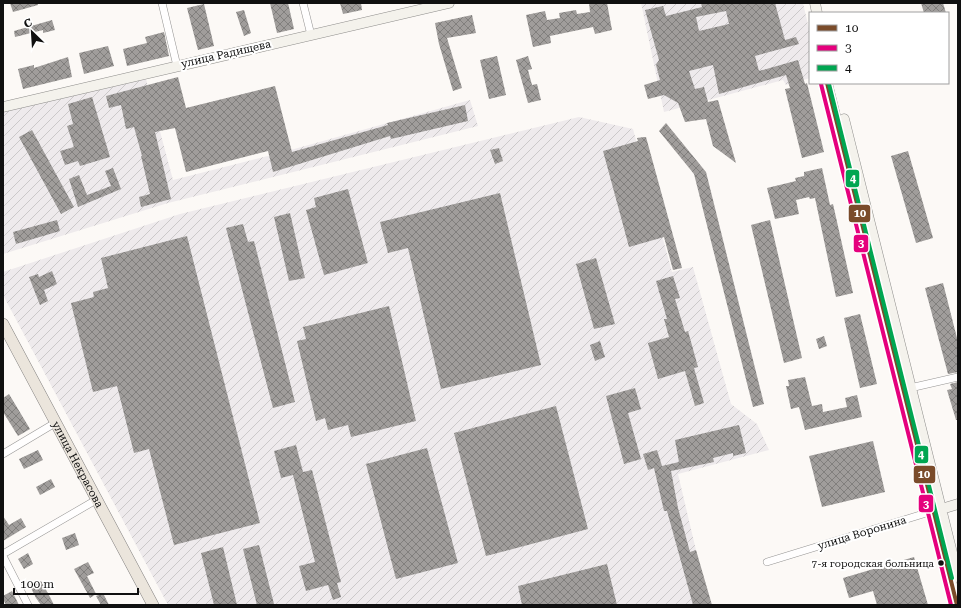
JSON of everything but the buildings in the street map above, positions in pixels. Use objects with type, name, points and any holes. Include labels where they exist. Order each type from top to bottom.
[{"type":"main road","name":"улица Радищева","points":[[3,107],[449,3]]},
{"type":"main road","points":[[827,84],[907,389]]},
{"type":"main road","points":[[834,84],[937,510],[957,605]]},
{"type":"main road","name":"улица Некрасова","points":[[3,324],[7,340],[55,423],[153,605]]},
{"type":"main road","name":"улица Воронина","points":[[937,510],[958,504]]},
{"type":"main road","points":[[937,510],[958,577]]},
{"type":"street","points":[[162,3],[178,66]]},
{"type":"street","points":[[303,3],[311,35]]},
{"type":"street","points":[[907,389],[958,377]]},
{"type":"street","points":[[3,454],[55,423]]},
{"type":"street","points":[[28,605],[3,555],[96,500]]},
{"type":"street","name":"улица Воронина","points":[[767,562],[937,510]]},
{"type":"shaded area","points":[[641,3],[803,3],[809,29],[809,78],[786,85],[783,80],[664,112]]},
{"type":"shaded area","points":[[146,79],[173,180],[287,151],[470,100],[478,126],[168,203],[3,254],[3,111]]},
{"type":"shaded area","points":[[579,117],[633,129],[672,272],[693,267],[731,404],[757,424],[769,450],[678,474],[709,605],[168,605],[3,295],[3,272],[180,214]]},
{"type":"transit line","name":"3","points":[[821,84],[951,605]]},
{"type":"transit line","name":"10","points":[[827,84],[957,605]]},
{"type":"transit line","name":"4","points":[[829,84],[952,578]]},
{"type":"place","name":"7-я городская больница","points":[[941,563]]}]
